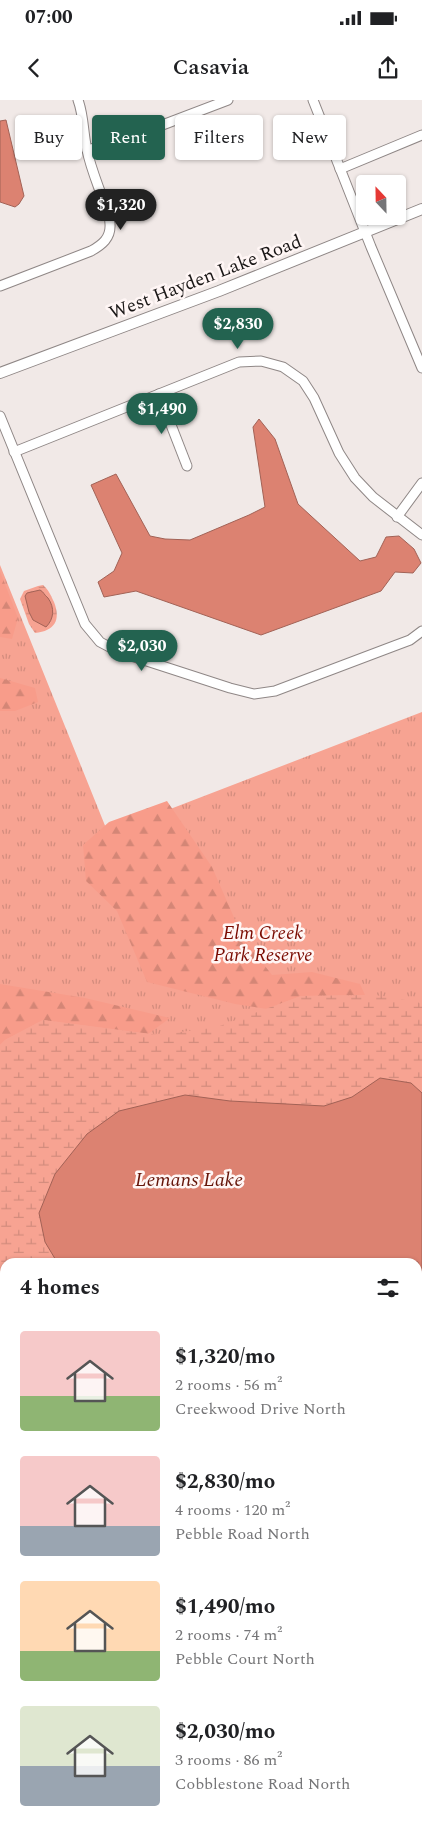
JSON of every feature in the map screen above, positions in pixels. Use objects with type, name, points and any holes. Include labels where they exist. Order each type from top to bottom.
[{"type":"main road","name":"West Hayden Lake Road","points":[[0,373],[219,291],[422,209]]},
{"type":"street","points":[[0,286],[91,251],[104,243],[110,225],[108,211],[94,175],[87,150],[82,112],[78,100]]},
{"type":"street","points":[[87,150],[123,140],[228,100]]},
{"type":"street","points":[[313,100],[422,368]]},
{"type":"street","points":[[340,169],[422,134]]},
{"type":"street","points":[[14,452],[239,362],[262,361],[283,367],[303,381],[314,398],[338,453],[355,478],[373,497],[422,535]]},
{"type":"street","points":[[159,394],[188,466]]},
{"type":"street","points":[[0,416],[84,624],[100,642],[119,652],[254,694],[275,691],[385,650],[410,640],[422,631]]},
{"type":"street","points":[[397,517],[422,483]]},
{"type":"green space","name":"Elm Creek Park Reserve","points":[[0,565],[108,833],[422,712],[422,1093],[15,1258],[0,1258]]},
{"type":"green space","points":[[0,571],[18,618],[12,639],[0,637]]},
{"type":"green space","points":[[43,585],[54,602],[57,614],[55,624],[52,627],[35,633],[29,624],[20,599],[24,591]]},
{"type":"green space","points":[[0,678],[35,688],[38,702],[15,711],[0,711]]},
{"type":"green space","points":[[167,801],[212,867],[243,938],[272,975],[312,972],[360,984],[365,995],[301,996],[267,1009],[235,1004],[147,982],[117,911],[86,881],[83,845],[109,822]]},
{"type":"green space","points":[[0,984],[85,998],[170,1018],[148,1034],[43,1020],[5,1040],[0,1045]]},
{"type":"green space","points":[[375,995],[418,1002],[422,1005],[422,1258],[0,1258],[0,1045],[5,1040],[43,1020],[159,1035],[217,1027],[301,996]]},
{"type":"water","points":[[6,120],[24,196],[15,207],[0,202],[0,121]]},
{"type":"water","points":[[259,419],[275,439],[298,504],[360,561],[376,557],[386,537],[399,536],[414,549],[421,563],[413,573],[395,572],[381,591],[261,635],[136,591],[104,597],[98,582],[114,571],[122,553],[91,485],[116,474],[150,536],[190,540],[265,507],[253,427]]},
{"type":"water","points":[[40,590],[48,598],[53,609],[51,620],[46,627],[33,620],[25,596],[27,593]]},
{"type":"water","name":"Lemans Lake","points":[[380,1078],[411,1083],[422,1093],[422,1258],[55,1258],[45,1242],[39,1213],[55,1174],[87,1134],[119,1111],[185,1095],[230,1101],[324,1106],[352,1097]]}]
